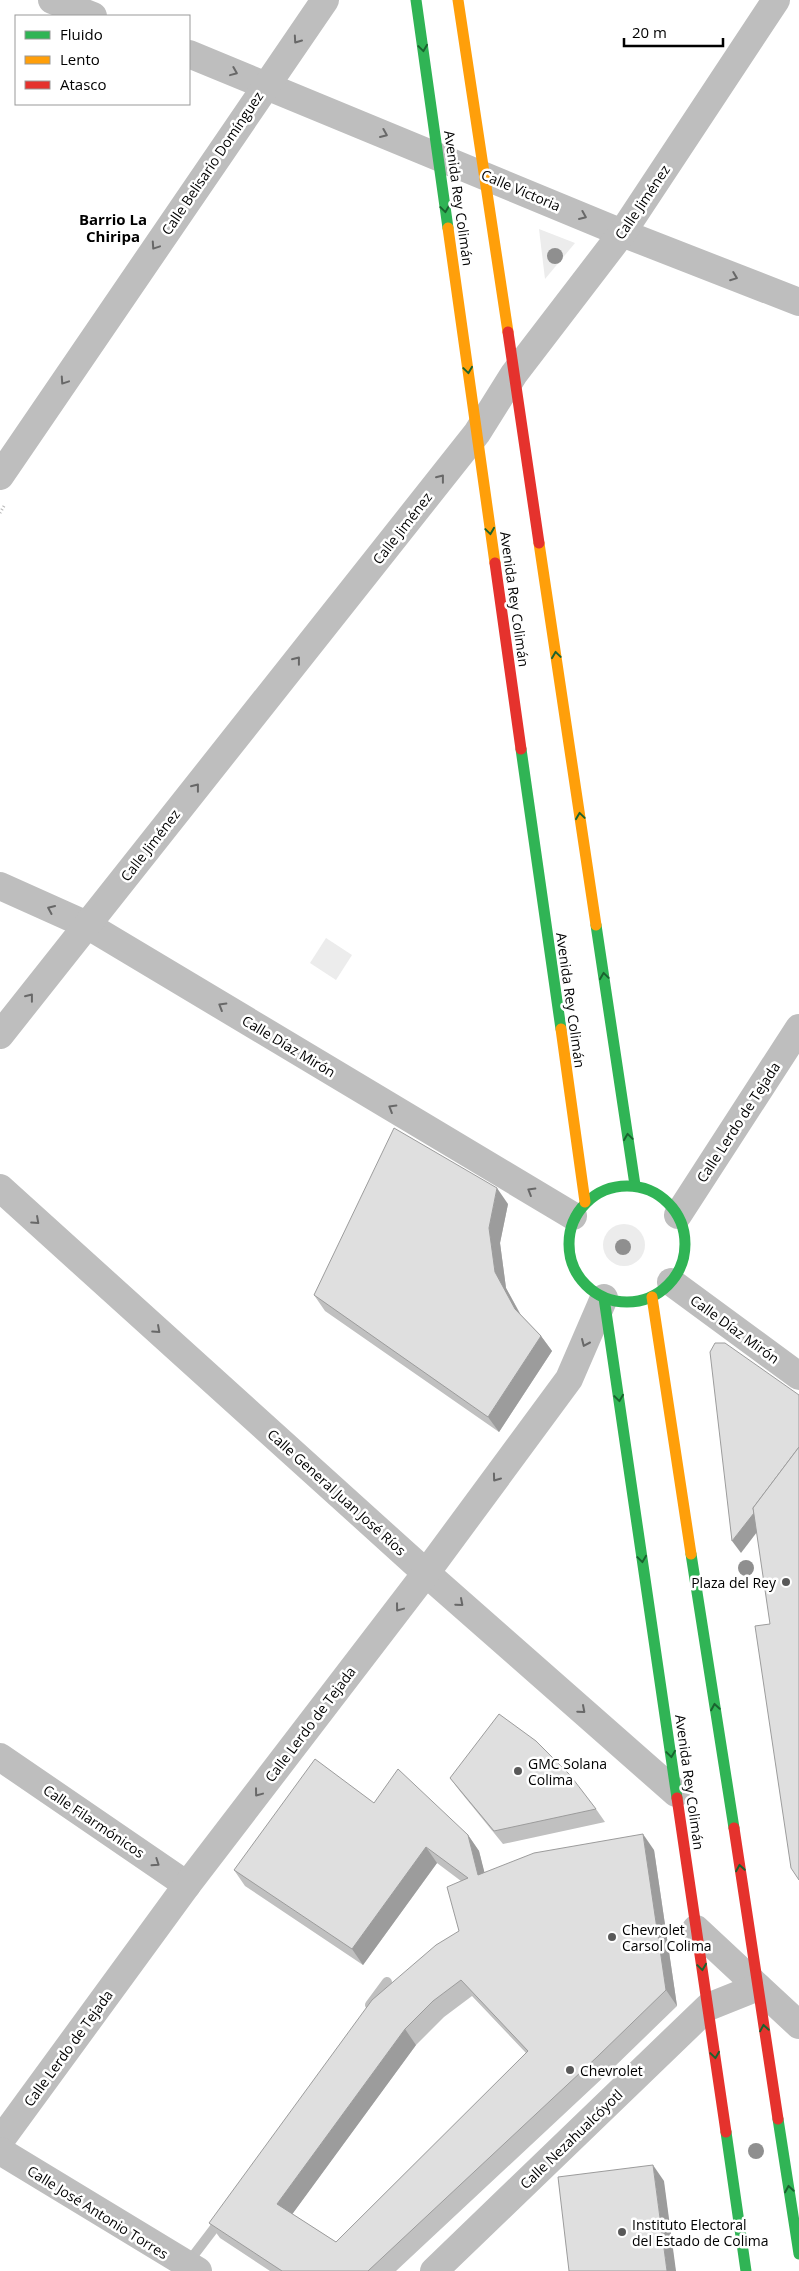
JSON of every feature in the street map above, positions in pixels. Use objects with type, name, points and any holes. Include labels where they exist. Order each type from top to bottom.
[{"type":"main road","name":"Avenida Rey Colimán","points":[[416,0],[477,433],[579,1209]]},
{"type":"main road","name":"Avenida Rey Colimán","points":[[458,0],[635,1185]]},
{"type":"main road","points":[[635,1185],[652,1191],[667,1201],[678,1216],[684,1232],[685,1250],[681,1267],[661,1289],[636,1301],[620,1302],[604,1298],[589,1289],[577,1276],[570,1259],[568,1241],[579,1209],[599,1192],[617,1186],[635,1185]]},
{"type":"main road","points":[[661,1289],[758,1986],[799,2254]]},
{"type":"main road","name":"Avenida Rey Colimán","points":[[604,1298],[746,2271]]},
{"type":"street","points":[[52,0],[90,15]]},
{"type":"street","name":"Calle Belisario Domínguez","points":[[0,476],[265,84],[325,0]]},
{"type":"street","name":"Calle Jiménez","points":[[0,1035],[477,433],[514,374],[622,233],[776,0]]},
{"type":"street","name":"Calle Victoria","points":[[190,54],[622,233],[799,302]]},
{"type":"street","name":"Calle Díaz Mirón","points":[[0,886],[87,926],[579,1209]]},
{"type":"street","name":"Calle Lerdo de Tejada","points":[[678,1216],[799,1028]]},
{"type":"street","name":"Calle General Juan José Ríos","points":[[0,1188],[426,1573],[676,1793]]},
{"type":"street","name":"Calle Díaz Mirón","points":[[661,1289],[799,1376]]},
{"type":"street","name":"Calle Lerdo de Tejada","points":[[0,2141],[187,1885],[426,1573],[569,1379],[604,1298]]},
{"type":"street","name":"Calle Filarmónicos","points":[[0,1757],[187,1885]]},
{"type":"street","points":[[696,1929],[799,2025]]},
{"type":"street","points":[[708,2007],[758,1986]]},
{"type":"street","name":"Calle Nezahualcóyotl","points":[[434,2271],[708,2007]]},
{"type":"street","name":"Calle José Antonio Torres","points":[[0,2151],[186,2265]]},
{"type":"shaded area","points":[[539,229],[575,243],[545,279]]},
{"type":"shaded area","points":[[326,938],[352,955],[336,980],[310,963]]},
{"type":"shaded area","points":[[624,1224],[639,1230],[645,1245],[639,1260],[624,1266],[609,1260],[603,1245],[609,1230]]},
{"type":"building","points":[[394,1128],[497,1188],[489,1228],[495,1272],[515,1309],[541,1336],[488,1417],[314,1295]]},
{"type":"building","points":[[715,1343],[725,1343],[799,1395],[799,1447],[753,1508],[754,1513],[732,1541],[710,1352]]},
{"type":"building","points":[[799,1447],[799,1880],[791,1868],[755,1626],[770,1624],[753,1508]]},
{"type":"building","name":"GMC Solana Colima","points":[[499,1714],[536,1741],[570,1775],[596,1809],[494,1831],[450,1778]]},
{"type":"building","points":[[315,1759],[374,1803],[398,1769],[468,1835],[478,1875],[534,1853],[643,1834],[666,1990],[368,2271],[282,2271],[209,2223],[372,2000],[436,1945],[459,1931],[447,1887],[468,1878],[426,1847],[352,1949],[234,1870]],"holes":[[[461,1980],[528,2051],[336,2242],[277,2204],[405,2029],[433,2001]]]},
{"type":"building","name":"Instituto Electoral del Estado de Colima","points":[[653,2165],[667,2271],[569,2271],[558,2177]]},
{"type":"waterway","points":[[370,2005],[387,1982]]},
{"type":"waterway","points":[[187,2264],[222,2218]]},
{"type":"traffic: fast","points":[[416,0],[448,228]]},
{"type":"traffic: fast","points":[[521,749],[561,1029]]},
{"type":"traffic: fast","points":[[596,925],[635,1185]]},
{"type":"traffic: fast","points":[[627,1186],[649,1190],[668,1203],[681,1222],[685,1244],[681,1266],[668,1285],[649,1298],[627,1302],[605,1298],[586,1285],[573,1266],[569,1244],[573,1222],[586,1203],[605,1190],[627,1186]]},
{"type":"traffic: fast","points":[[604,1298],[677,1798]]},
{"type":"traffic: fast","points":[[691,1554],[734,1828]]},
{"type":"traffic: fast","points":[[778,2119],[799,2254]]},
{"type":"traffic: fast","points":[[726,2132],[746,2271]]},
{"type":"traffic: slow","points":[[458,0],[508,332]]},
{"type":"traffic: slow","points":[[448,228],[495,563]]},
{"type":"traffic: slow","points":[[539,543],[596,925]]},
{"type":"traffic: slow","points":[[561,1029],[585,1202]]},
{"type":"traffic: slow","points":[[652,1297],[691,1554]]},
{"type":"traffic: jam","points":[[508,332],[539,543]]},
{"type":"traffic: jam","points":[[495,563],[521,749]]},
{"type":"traffic: jam","points":[[677,1798],[726,2132]]},
{"type":"traffic: jam","points":[[734,1828],[778,2119]]},
{"type":"place","name":"Plaza del Rey","points":[[786,1582]]},
{"type":"place","name":"GMC Solana Colima","points":[[518,1771]]},
{"type":"place","name":"Chevrolet Carsol Colima","points":[[612,1937]]},
{"type":"place","name":"Chevrolet","points":[[570,2070]]},
{"type":"place","name":"Instituto Electoral del Estado de Colima","points":[[622,2232]]},
{"type":"district","name":"Barrio La Chiripa","points":[[113,228]]}]
